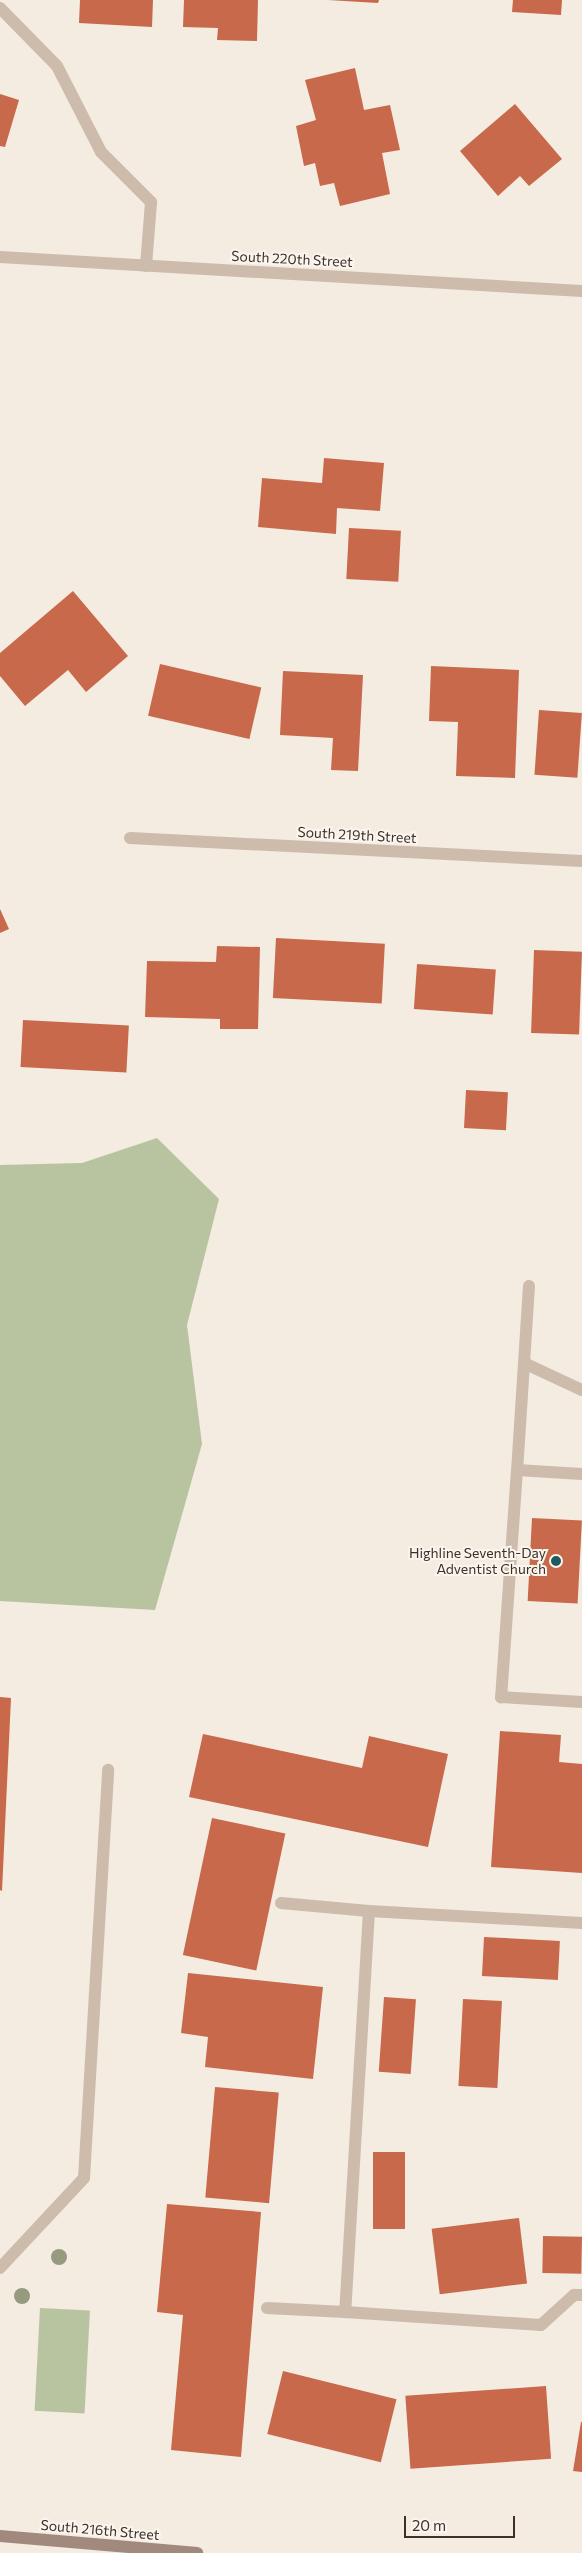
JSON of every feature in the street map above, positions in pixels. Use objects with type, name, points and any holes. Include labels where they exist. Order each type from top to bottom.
[{"type":"main road","name":"South 216th Street","points":[[0,2536],[197,2553]]},
{"type":"street","points":[[0,8],[57,66],[101,152],[151,202],[146,266]]},
{"type":"street","name":"South 220th Street","points":[[0,257],[582,291]]},
{"type":"street","name":"South 219th Street","points":[[130,838],[582,861]]},
{"type":"street","points":[[529,1286],[518,1470],[501,1697],[582,1702]]},
{"type":"street","points":[[524,1363],[582,1390]]},
{"type":"street","points":[[518,1470],[582,1474]]},
{"type":"street","points":[[0,2268],[84,2178],[108,1770]]},
{"type":"street","points":[[281,1903],[582,1923]]},
{"type":"street","points":[[345,2312],[369,1910]]},
{"type":"street","points":[[267,2308],[541,2326],[574,2295],[582,2295]]},
{"type":"green space","points":[[157,1138],[219,1199],[187,1325],[202,1444],[155,1610],[0,1601],[0,1165],[82,1163]]},
{"type":"green space","points":[[40,2308],[90,2311],[85,2413],[35,2411]]},
{"type":"building","points":[[80,0],[153,0],[152,27],[79,23]]},
{"type":"building","points":[[184,0],[258,0],[257,41],[217,40],[218,28],[183,27]]},
{"type":"building","points":[[328,0],[379,0],[378,3]]},
{"type":"building","points":[[513,0],[562,0],[561,15],[512,12]]},
{"type":"building","points":[[355,68],[364,110],[390,105],[400,150],[382,153],[390,194],[340,206],[334,183],[320,186],[315,163],[304,166],[296,126],[316,120],[305,80]]},
{"type":"building","points":[[0,94],[19,100],[5,147],[0,146]]},
{"type":"building","points":[[515,104],[562,159],[529,186],[520,176],[498,196],[460,151]]},
{"type":"building","points":[[324,458],[384,463],[380,511],[337,508],[336,534],[258,527],[262,478],[322,483]]},
{"type":"building","points":[[349,528],[401,531],[398,582],[346,579]]},
{"type":"building","points":[[73,591],[128,656],[86,692],[68,670],[25,706],[0,676],[0,653]]},
{"type":"building","points":[[160,664],[261,687],[249,739],[148,716]]},
{"type":"building","points":[[431,666],[519,670],[515,778],[456,776],[458,722],[429,721]]},
{"type":"building","points":[[283,671],[363,675],[358,771],[331,770],[333,738],[280,735]]},
{"type":"building","points":[[539,710],[582,713],[577,778],[534,775]]},
{"type":"building","points":[[0,909],[9,929],[0,933]]},
{"type":"building","points":[[276,938],[385,944],[382,1004],[273,998]]},
{"type":"building","points":[[217,946],[260,947],[258,1029],[220,1029],[220,1019],[145,1017],[147,961],[216,962]]},
{"type":"building","points":[[534,950],[582,952],[579,1035],[531,1033]]},
{"type":"building","points":[[417,964],[496,970],[493,1014],[414,1009]]},
{"type":"building","points":[[23,1020],[129,1026],[126,1072],[21,1067]]},
{"type":"building","points":[[466,1090],[508,1092],[506,1130],[464,1128]]},
{"type":"building","name":"Highline Seventh-Day Adventist Church","points":[[532,1518],[582,1521],[578,1604],[528,1601]]},
{"type":"building","points":[[0,1697],[11,1698],[2,1891],[0,1890]]},
{"type":"building","points":[[500,1731],[561,1735],[559,1762],[582,1764],[582,1873],[491,1867]]},
{"type":"building","points":[[203,1734],[362,1768],[369,1736],[448,1754],[428,1847],[189,1797]]},
{"type":"building","points":[[212,1818],[285,1834],[256,1971],[183,1955]]},
{"type":"building","points":[[484,1937],[560,1941],[558,1980],[482,1976]]},
{"type":"building","points":[[188,1973],[323,1987],[313,2079],[205,2067],[208,2037],[181,2033]]},
{"type":"building","points":[[384,1997],[416,1999],[411,2074],[379,2072]]},
{"type":"building","points":[[463,1999],[502,2001],[497,2088],[458,2086]]},
{"type":"building","points":[[215,2087],[279,2093],[269,2203],[205,2198]]},
{"type":"building","points":[[373,2152],[405,2152],[405,2229],[373,2229]]},
{"type":"building","points":[[167,2204],[261,2212],[241,2457],[171,2450],[183,2315],[157,2312]]},
{"type":"building","points":[[519,2218],[527,2284],[440,2294],[432,2229]]},
{"type":"building","points":[[543,2236],[582,2237],[581,2274],[542,2273]]},
{"type":"building","points":[[283,2371],[397,2399],[381,2462],[267,2434]]},
{"type":"building","points":[[546,2386],[551,2459],[410,2469],[405,2396]]},
{"type":"building","points":[[582,2422],[582,2472],[573,2471]]},
{"type":"place","name":"Highline Seventh-Day Adventist Church","points":[[556,1561]]}]
